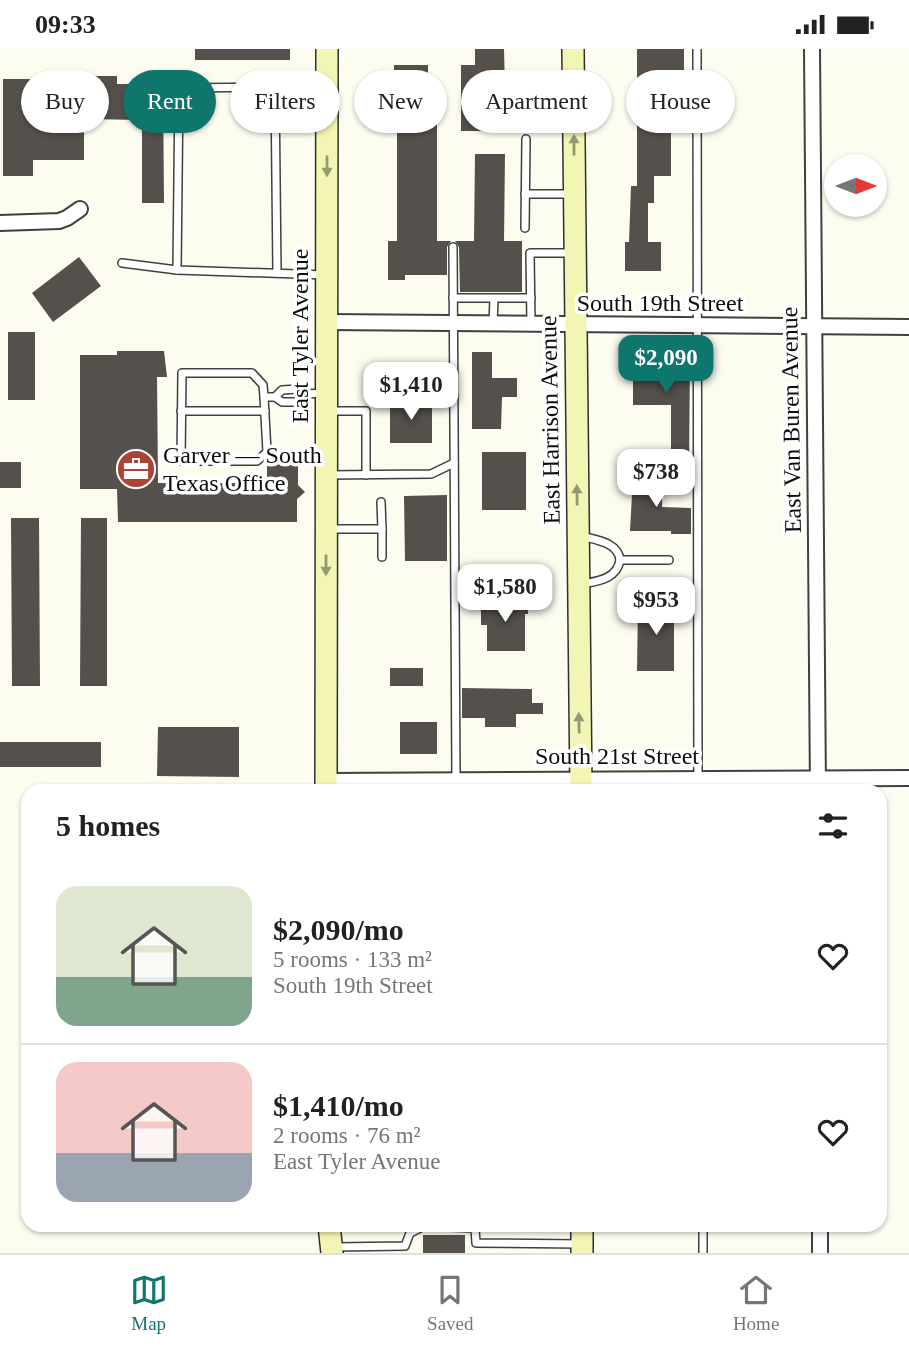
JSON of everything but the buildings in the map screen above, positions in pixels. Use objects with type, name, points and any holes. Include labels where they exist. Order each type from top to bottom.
[{"type":"main road","name":"East Tyler Avenue","points":[[327,49],[327,70]]},
{"type":"main road","name":"East Harrison Avenue","points":[[573,49],[573,70]]},
{"type":"main road","name":"East Tyler Avenue","points":[[326,784],[326,475],[319,399],[327,322],[327,133]]},
{"type":"main road","name":"East Harrison Avenue","points":[[574,133],[580,784]]},
{"type":"main road","points":[[330,1232],[331,1250]]},
{"type":"street","name":"East Van Buren Avenue","points":[[812,49],[818,784]]},
{"type":"street","points":[[0,223],[58,221],[80,209]]},
{"type":"street","name":"South 19th Street","points":[[327,322],[909,327]]},
{"type":"street","name":"South 21st Street","points":[[831,784],[909,778]]},
{"type":"street","name":"South 21st Street","points":[[428,784],[456,780],[555,784]]},
{"type":"street","points":[[820,1232],[820,1253]]},
{"type":"lane","points":[[697,49],[696,326],[700,543],[698,784]]},
{"type":"lane","points":[[177,270],[179,88],[230,87]]},
{"type":"lane","points":[[276,133],[277,273]]},
{"type":"lane","points":[[525,228],[526,139]]},
{"type":"lane","points":[[525,194],[574,194]]},
{"type":"lane","points":[[453,247],[456,287],[453,298],[456,780]]},
{"type":"lane","points":[[531,325],[530,253],[574,253]]},
{"type":"lane","points":[[122,263],[177,270],[327,275]]},
{"type":"lane","points":[[453,298],[531,298]]},
{"type":"lane","points":[[493,324],[494,299]]},
{"type":"lane","points":[[181,373],[252,373],[263,385],[265,411],[267,452],[257,461],[181,461],[181,373]]},
{"type":"lane","points":[[275,397],[282,390],[298,389],[319,399],[366,411],[366,475]]},
{"type":"lane","points":[[264,397],[275,397],[282,402],[319,399]]},
{"type":"lane","points":[[181,411],[265,411]]},
{"type":"lane","points":[[326,475],[431,474],[454,463]]},
{"type":"lane","points":[[381,502],[382,557]]},
{"type":"lane","points":[[326,529],[382,529]]},
{"type":"lane","points":[[577,535],[616,548],[620,560],[615,573],[605,579],[578,585]]},
{"type":"lane","points":[[620,560],[669,560]]},
{"type":"lane","points":[[331,1250],[405,1247],[412,1232]]},
{"type":"lane","points":[[475,1232],[475,1244],[582,1241]]},
{"type":"lane","points":[[703,1232],[703,1253]]},
{"type":"place","name":"Garver — South Texas Office","points":[[136,469]]}]
